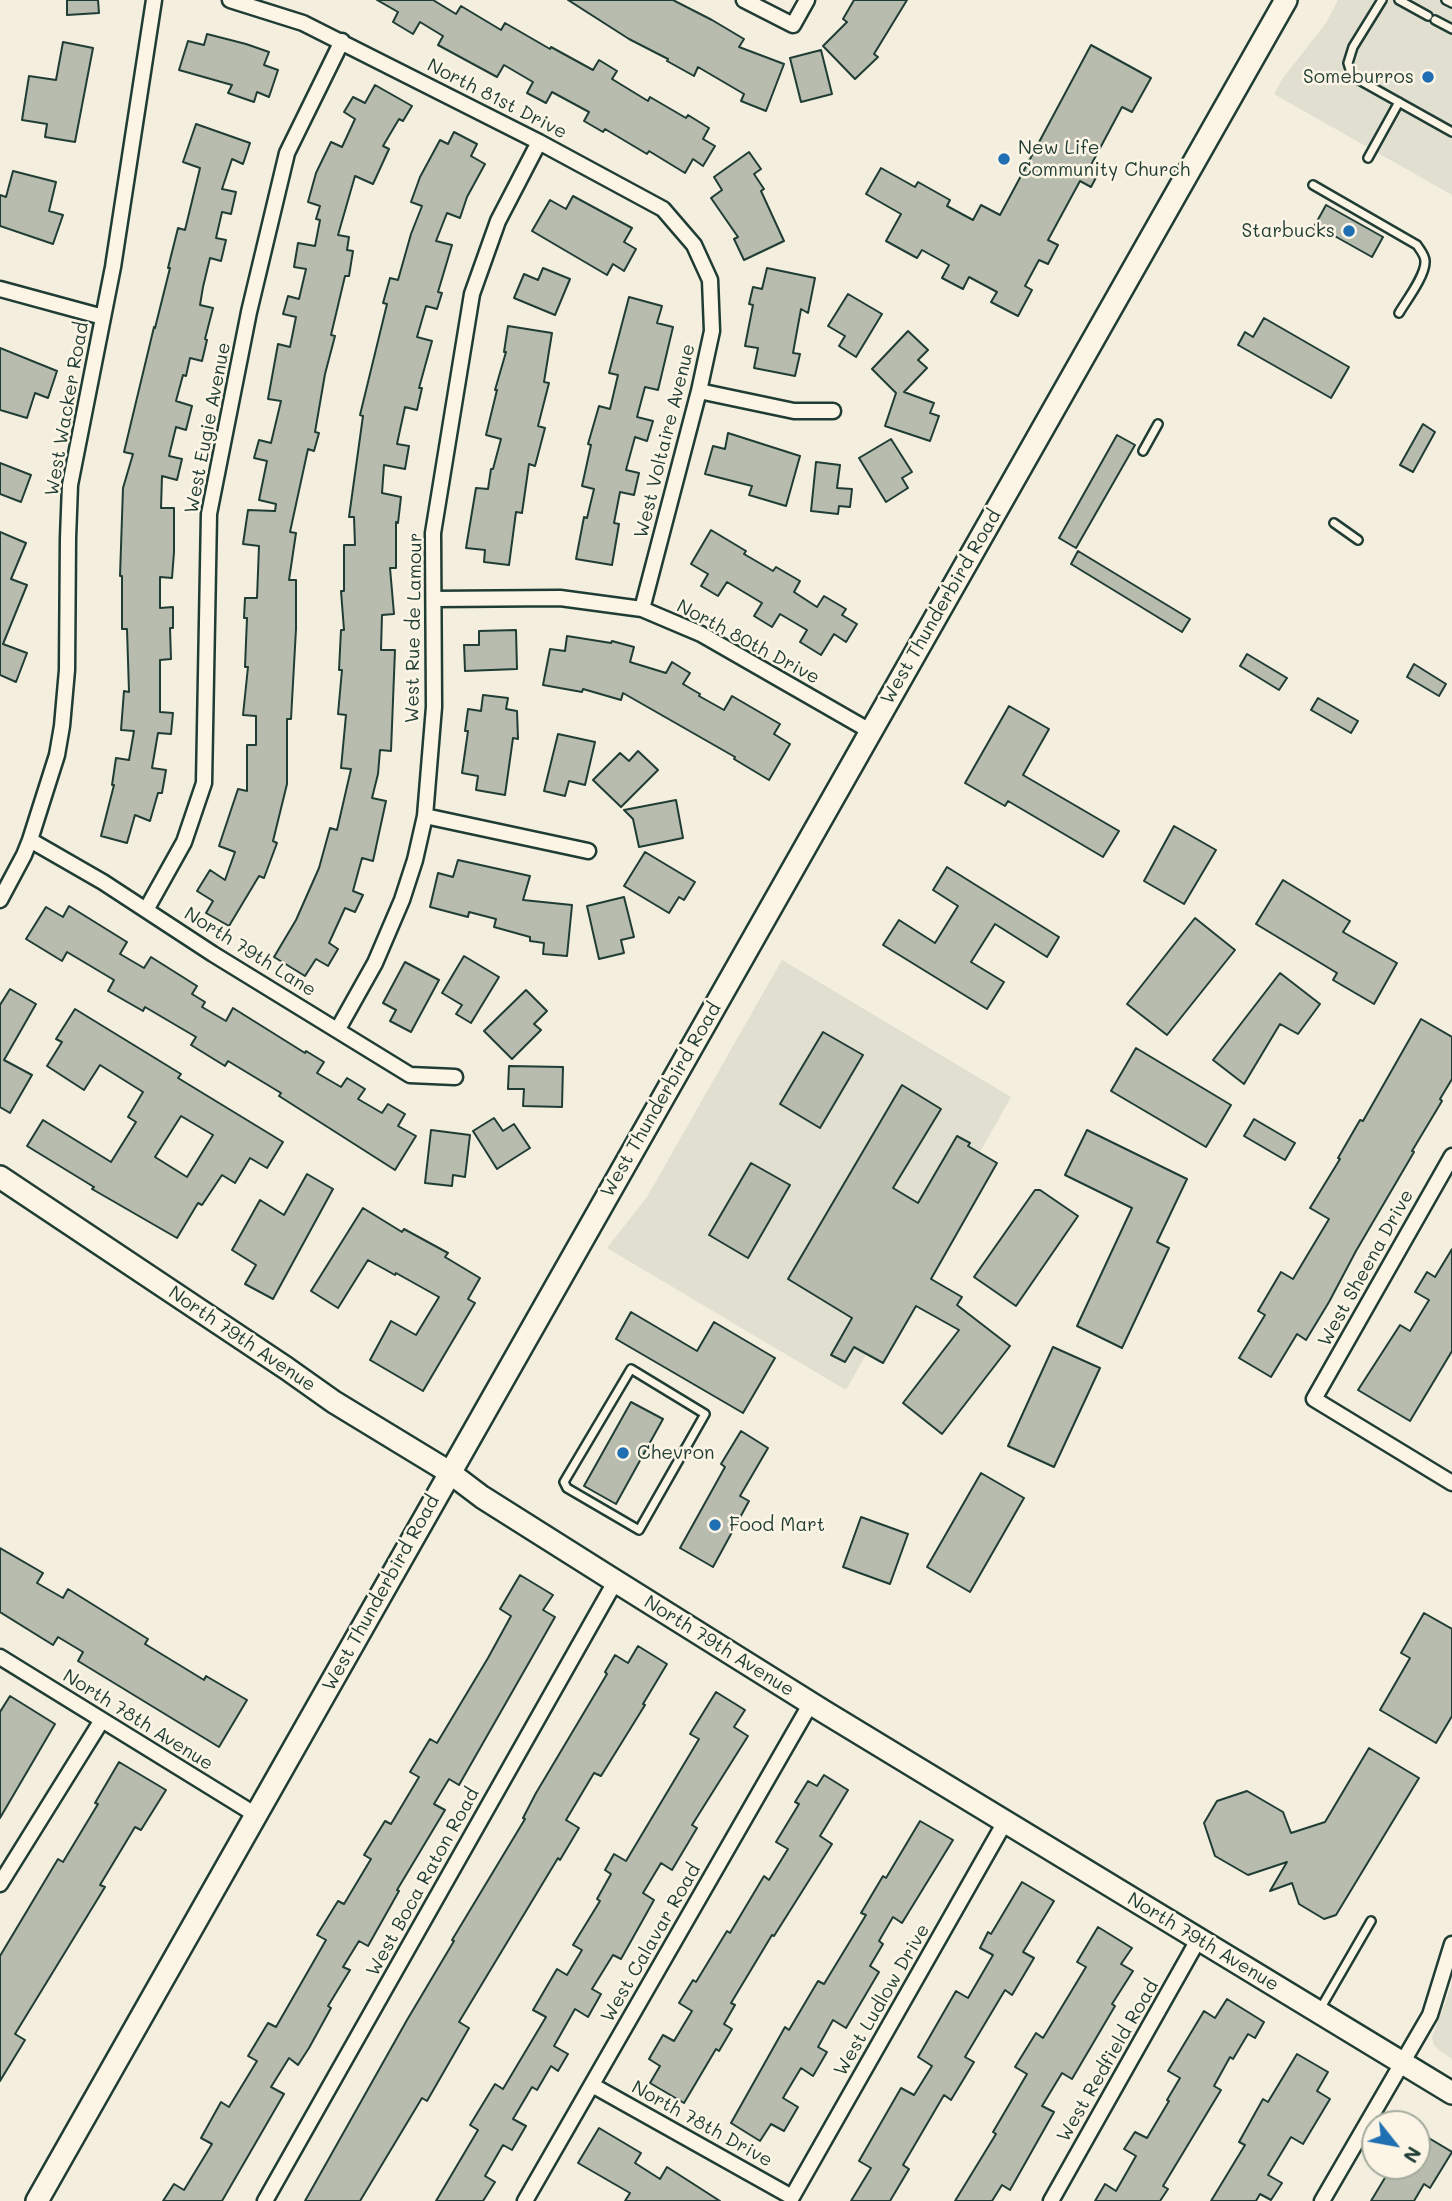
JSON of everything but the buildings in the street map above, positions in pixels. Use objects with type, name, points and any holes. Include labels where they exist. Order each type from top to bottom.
[{"type":"main road","name":"West Thunderbird Road","points":[[37,2201],[1286,0]]},
{"type":"main road","name":"North 79th Avenue","points":[[0,1177],[334,1402],[449,1472],[482,1497],[615,1581],[1452,2094]]},
{"type":"street","name":"West Wacker Road","points":[[0,900],[30,840],[57,755],[62,726],[67,670],[70,485],[115,254],[154,0]]},
{"type":"street","name":"North 81st Drive","points":[[230,0],[303,23],[342,41],[663,209],[694,245],[710,280]]},
{"type":"street","points":[[744,0],[793,25],[807,0]]},
{"type":"street","name":"West Eugie Avenue","points":[[146,910],[184,842],[204,783],[209,514],[249,312],[287,153],[342,41]]},
{"type":"street","name":"West Rue de Lamour","points":[[338,1029],[375,964],[402,900],[425,816],[434,707],[433,533],[472,294],[498,221],[539,142]]},
{"type":"street","name":"West Voltaire Avenue","points":[[642,609],[712,331],[710,280]]},
{"type":"street","points":[[0,289],[103,317]]},
{"type":"street","points":[[699,391],[794,411],[833,411]]},
{"type":"street","name":"North 80th Drive","points":[[434,599],[560,598],[642,609],[701,634],[870,731]]},
{"type":"street","points":[[425,816],[588,851]]},
{"type":"street","name":"North 79th Lane","points":[[30,840],[103,882],[213,954],[410,1075],[455,1077]]},
{"type":"street","name":"West Sheena Drive","points":[[1452,1156],[1314,1399],[1452,1483]]},
{"type":"street","name":"West Boca Raton Road","points":[[265,2201],[615,1581]]},
{"type":"street","name":"North 78th Avenue","points":[[0,1657],[256,1815]]},
{"type":"street","name":"West Calavar Road","points":[[525,2201],[811,1703]]},
{"type":"street","points":[[0,1884],[102,1720]]},
{"type":"street","name":"West Ludlow Drive","points":[[792,2197],[1005,1822]]},
{"type":"street","name":"West Redfield Road","points":[[1051,2201],[1198,1940]]},
{"type":"street","points":[[1322,2201],[1430,2015],[1452,1944]]},
{"type":"street","name":"North 78th Drive","points":[[592,2085],[792,2197]]},
{"type":"lane","points":[[1382,0],[1353,47],[1348,63],[1352,76],[1452,132]]},
{"type":"lane","points":[[1399,0],[1452,29]]},
{"type":"lane","points":[[1446,0],[1452,3]]},
{"type":"lane","points":[[1368,158],[1399,102]]},
{"type":"lane","points":[[1313,185],[1417,245],[1422,252],[1425,261],[1422,273],[1399,313]]},
{"type":"lane","points":[[1143,451],[1158,424]]},
{"type":"lane","points":[[1334,523],[1358,540]]},
{"type":"lane","points":[[631,1369],[705,1414],[639,1530],[567,1488],[564,1482],[631,1369]]},
{"type":"lane","points":[[1318,2012],[1371,1921]]},
{"type":"shaded area","points":[[1338,0],[1452,0],[1452,195],[1274,94],[1283,78],[1326,23]]},
{"type":"shaded area","points":[[782,960],[1011,1097],[846,1390],[607,1248],[647,1197]]},
{"type":"shaded area","points":[[1452,1984],[1452,2059],[1434,2045],[1432,2037]]},
{"type":"place","name":"Someburros","points":[[1428,77]]},
{"type":"place","name":"New Life Community Church","points":[[1004,159]]},
{"type":"place","name":"Starbucks","points":[[1349,231]]},
{"type":"place","name":"Chevron","points":[[623,1453]]},
{"type":"place","name":"Food Mart","points":[[715,1525]]}]
